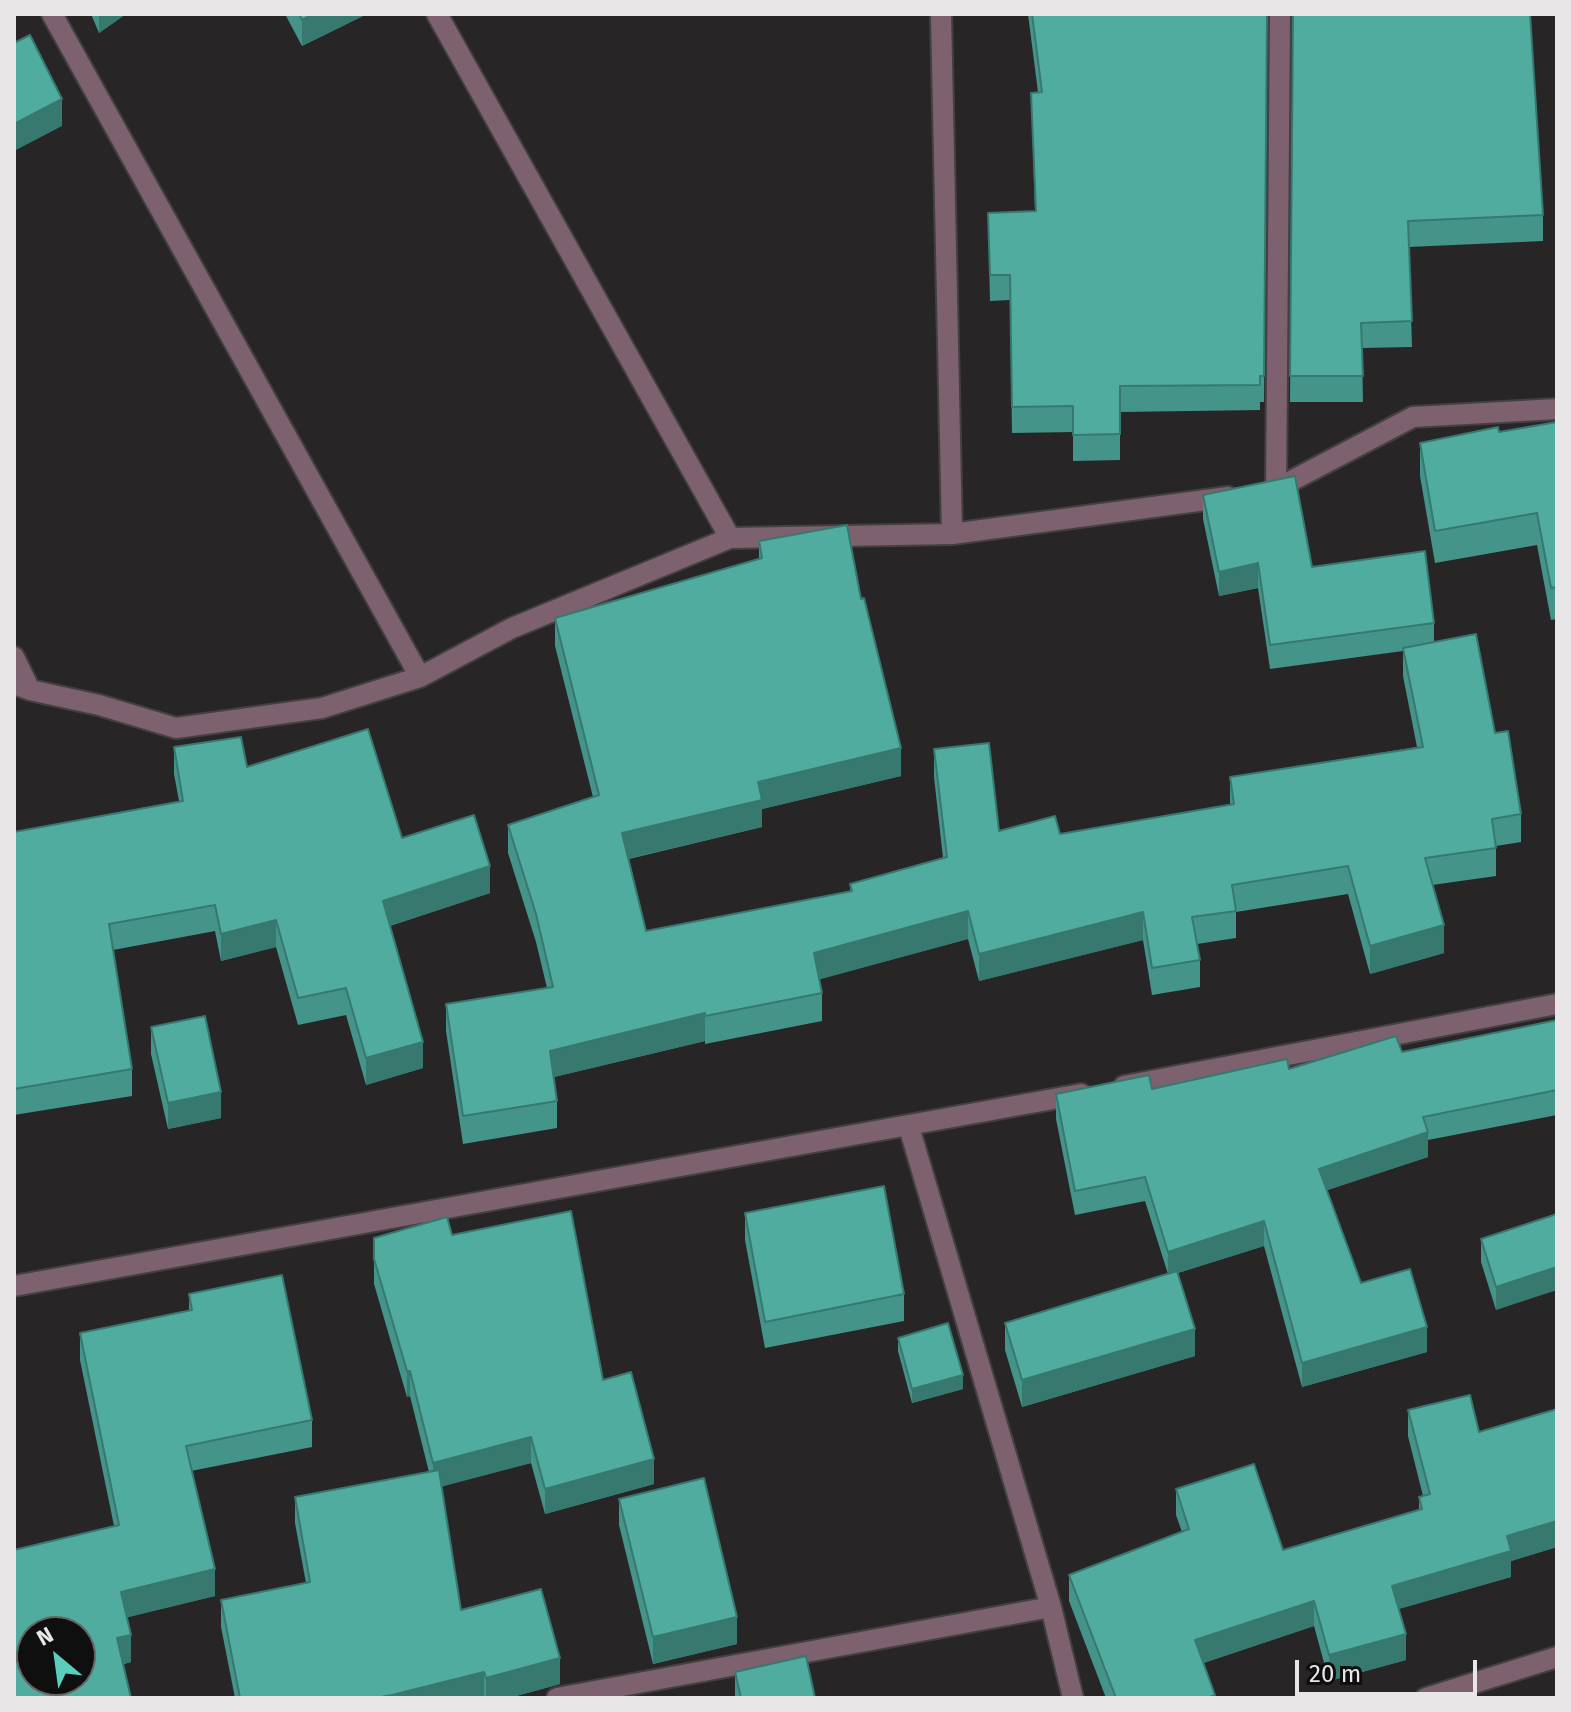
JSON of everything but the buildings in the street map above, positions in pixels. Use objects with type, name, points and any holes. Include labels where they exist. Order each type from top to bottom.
[{"type":"street","points":[[52,14],[420,677]]},
{"type":"street","points":[[437,14],[730,538]]},
{"type":"street","points":[[941,14],[952,534]]},
{"type":"street","points":[[1276,490],[1280,14]]},
{"type":"street","points":[[14,657],[22,687],[99,705],[176,728],[322,708],[420,677],[512,628],[730,538],[952,534],[1276,490],[1413,417],[1557,409]]},
{"type":"street","points":[[14,1286],[909,1127],[1557,1004]]},
{"type":"street","points":[[909,1127],[1051,1607],[1073,1698]]},
{"type":"street","points":[[557,1698],[1051,1607]]},
{"type":"street","points":[[1426,1698],[1557,1657]]}]
